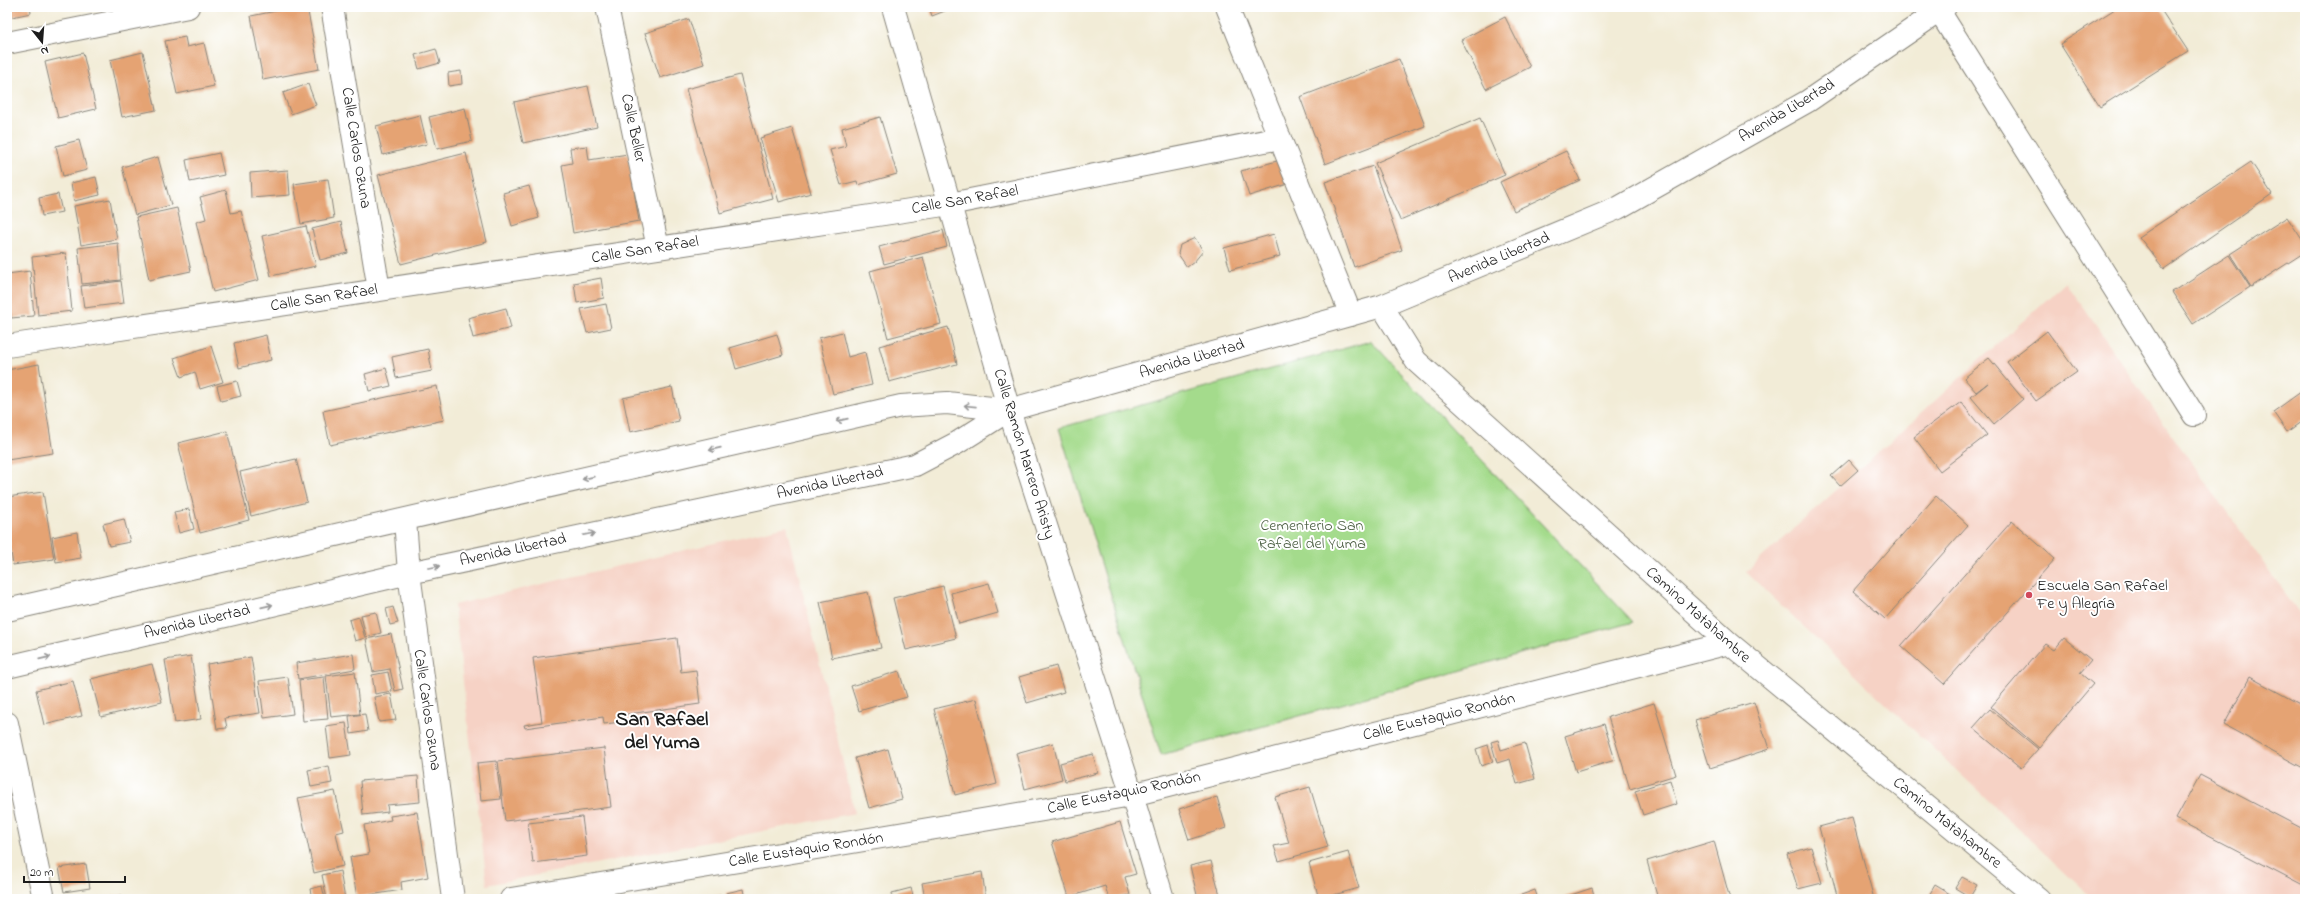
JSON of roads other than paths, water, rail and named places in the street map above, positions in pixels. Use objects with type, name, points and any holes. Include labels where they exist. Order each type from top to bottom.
[{"type":"street","points":[[7,43],[188,7]]},
{"type":"street","name":"Calle Carlos Ozuna","points":[[332,7],[379,290]]},
{"type":"street","name":"Calle Beller","points":[[607,7],[658,248]]},
{"type":"street","name":"Calle Ramón Marrero Aristy","points":[[893,7],[1009,410],[1132,795],[1163,899]]},
{"type":"street","points":[[1227,7],[1351,314]]},
{"type":"street","points":[[1942,9],[2194,415]]},
{"type":"street","name":"Avenida Libertad","points":[[7,667],[409,572],[915,465],[957,443],[1009,410],[1382,306],[1618,208],[1808,101],[1942,9]]},
{"type":"street","name":"Calle San Rafael","points":[[7,346],[950,204],[1280,138]]},
{"type":"street","name":"Camino Matahambre","points":[[1382,306],[1416,361],[1729,644],[2039,899]]},
{"type":"street","name":"Avenida Libertad","points":[[7,610],[901,406],[947,403],[1009,410]]},
{"type":"street","name":"Calle Carlos Ozuna","points":[[405,520],[409,572],[453,899]]},
{"type":"street","name":"Calle Eustaquio Rondón","points":[[511,899],[1132,795],[1729,644]]},
{"type":"street","points":[[7,723],[44,899]]},
{"type":"place","name":"Escuela San Rafael Fe y Alegría","points":[[2029,595]]},
{"type":"district","name":"San Rafael del Yuma","points":[[662,732]]},
{"type":"park label","name":"Cementerio San Rafael del Yuma","points":[[1312,535]]}]
